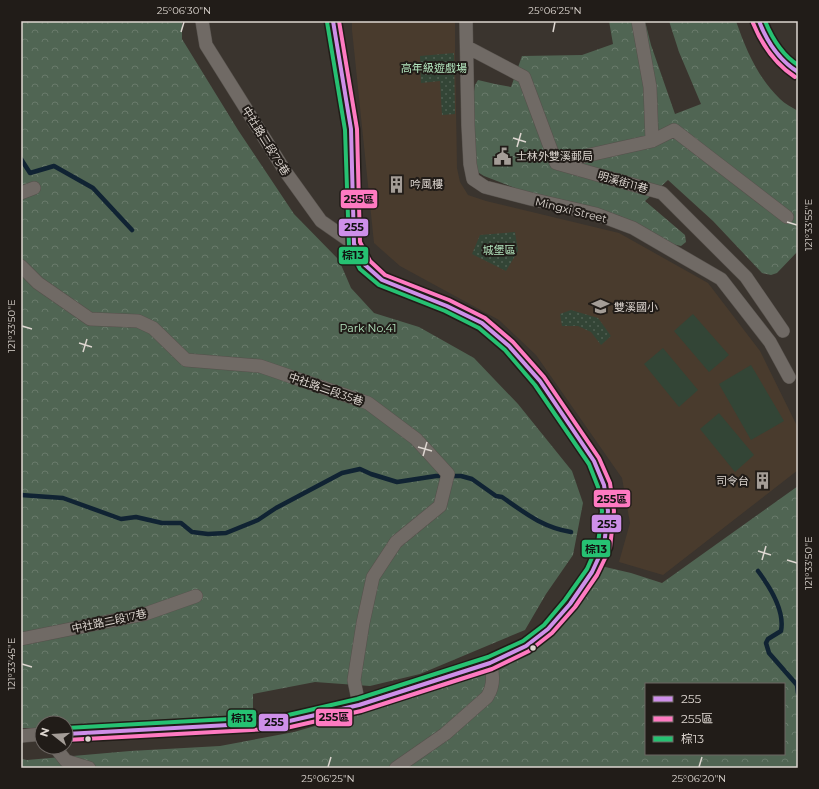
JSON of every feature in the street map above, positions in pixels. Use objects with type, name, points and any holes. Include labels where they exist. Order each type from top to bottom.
[{"type":"street","name":"中社路二段79巷","points":[[202,21],[206,45],[285,171],[321,221],[354,244]]},
{"type":"street","points":[[74,734],[284,722],[359,705],[490,663],[526,646],[548,629],[570,604],[592,572],[604,546],[608,511],[604,485],[594,461],[540,381],[509,346],[482,323],[447,306],[382,280],[365,265],[354,244],[351,129],[332,21]]},
{"type":"street","name":"Mingxi Street","points":[[466,21],[468,125],[470,164],[473,179],[485,187],[596,214],[633,228],[720,279],[770,342],[789,377]]},
{"type":"street","points":[[638,21],[650,87],[652,141]]},
{"type":"street","points":[[759,21],[774,49],[790,67],[798,72]]},
{"type":"street","points":[[467,47],[524,77],[556,163],[652,141],[674,130],[787,217]]},
{"type":"street","name":"明溪街11巷","points":[[556,163],[662,193],[746,277],[783,331]]},
{"type":"street","points":[[21,194],[34,188]]},
{"type":"street","name":"中社路二段35巷","points":[[21,266],[38,283],[90,319],[138,322],[154,328],[186,360],[260,366],[368,403],[416,439],[448,474],[440,506],[396,542],[373,577],[363,623],[354,680],[359,705]]},
{"type":"street","name":"中社路二段17巷","points":[[21,639],[145,614],[196,596]]},
{"type":"street","points":[[396,768],[445,734],[488,697],[494,675],[490,663]]},
{"type":"street","points":[[21,736],[34,735]]},
{"type":"street","points":[[61,755],[66,761],[89,768]]},
{"type":"shaded area","name":"雙溪國小","points":[[352,21],[455,21],[457,168],[460,182],[468,195],[486,201],[619,233],[708,283],[760,351],[798,428],[798,470],[663,575],[619,562],[630,523],[622,478],[536,355],[499,320],[400,266],[374,243]]},
{"type":"green space","name":"Park No.41","points":[[21,21],[182,21],[182,39],[238,130],[294,214],[339,260],[351,288],[374,313],[419,327],[474,358],[518,404],[572,471],[583,503],[573,555],[546,594],[525,630],[420,674],[370,686],[315,682],[253,694],[253,716],[132,721],[74,726],[74,715],[34,715],[34,728],[21,728]]},
{"type":"green space","points":[[609,21],[645,21],[651,45],[675,114],[701,104],[679,52],[669,21],[736,21],[749,53],[765,82],[782,101],[798,111],[798,251],[777,273],[771,275],[762,273],[713,221],[668,180],[645,201],[685,235],[686,242],[681,246],[672,244],[649,230],[620,216],[520,190],[484,176],[476,171],[473,98],[475,85],[478,80],[511,87],[522,56],[582,55],[613,44]]},
{"type":"green space","name":"高年級遊戲場","points":[[454,53],[455,114],[442,115],[440,81],[421,83],[420,56]]},
{"type":"green space","name":"城堡區","points":[[515,232],[518,251],[506,271],[472,254],[480,235]]},
{"type":"green space","points":[[571,310],[598,318],[611,336],[601,345],[591,332],[578,326],[562,326],[560,314]]},
{"type":"green space","points":[[693,314],[729,355],[709,372],[674,331]]},
{"type":"green space","points":[[663,348],[698,390],[679,407],[644,364]]},
{"type":"green space","points":[[751,365],[784,421],[751,440],[719,384]]},
{"type":"green space","points":[[719,413],[754,455],[735,472],[700,429]]},
{"type":"green space","points":[[798,486],[798,768],[21,768],[21,759],[27,760],[130,751],[220,746],[294,732],[350,716],[525,652],[601,566],[631,573],[662,583]]},
{"type":"waterway","points":[[21,159],[30,173],[54,166],[93,188],[132,230]]},
{"type":"waterway","points":[[21,495],[63,498],[121,519],[136,517],[162,523],[181,523],[192,532],[208,534],[226,533],[258,520],[276,508],[342,473],[360,469],[397,482],[436,476],[461,476],[472,479],[496,496],[502,497],[534,519],[551,527],[571,532]]},
{"type":"waterway","points":[[758,571],[772,592],[781,615],[781,631],[768,639],[766,643],[769,653],[797,685],[798,693]]},
{"type":"transit line","name":"255","points":[[74,734],[285,722],[359,705],[490,663],[526,646],[548,629],[570,604],[592,572],[604,546],[608,511],[604,485],[594,461],[540,381],[509,346],[482,323],[447,306],[382,280],[365,265],[354,244],[351,129],[333,21]]},
{"type":"transit line","name":"255區","points":[[74,740],[286,728],[361,711],[492,669],[529,651],[552,633],[575,607],[597,575],[610,548],[614,511],[610,483],[599,458],[544,377],[513,342],[485,318],[449,300],[385,275],[370,261],[360,242],[357,129],[339,21]]},
{"type":"transit line","name":"255","points":[[759,21],[774,50],[785,62],[798,72]]},
{"type":"transit line","name":"棕13","points":[[765,21],[778,46],[792,61],[798,65]]},
{"type":"transit line","name":"棕13","points":[[74,728],[284,716],[357,699],[488,657],[523,641],[544,625],[565,600],[587,569],[598,544],[602,511],[598,487],[589,464],[535,385],[505,350],[479,328],[445,311],[379,285],[360,269],[349,247],[345,130],[327,22]]},
{"type":"transit line","name":"255區","points":[[753,23],[765,46],[775,60],[795,77]]},
{"type":"place","name":"士林外雙溪郵局","points":[[503,156]]},
{"type":"place","name":"吟風樓","points":[[397,184]]},
{"type":"place","name":"雙溪國小","points":[[601,307]]},
{"type":"place","name":"司令台","points":[[762,481]]}]
